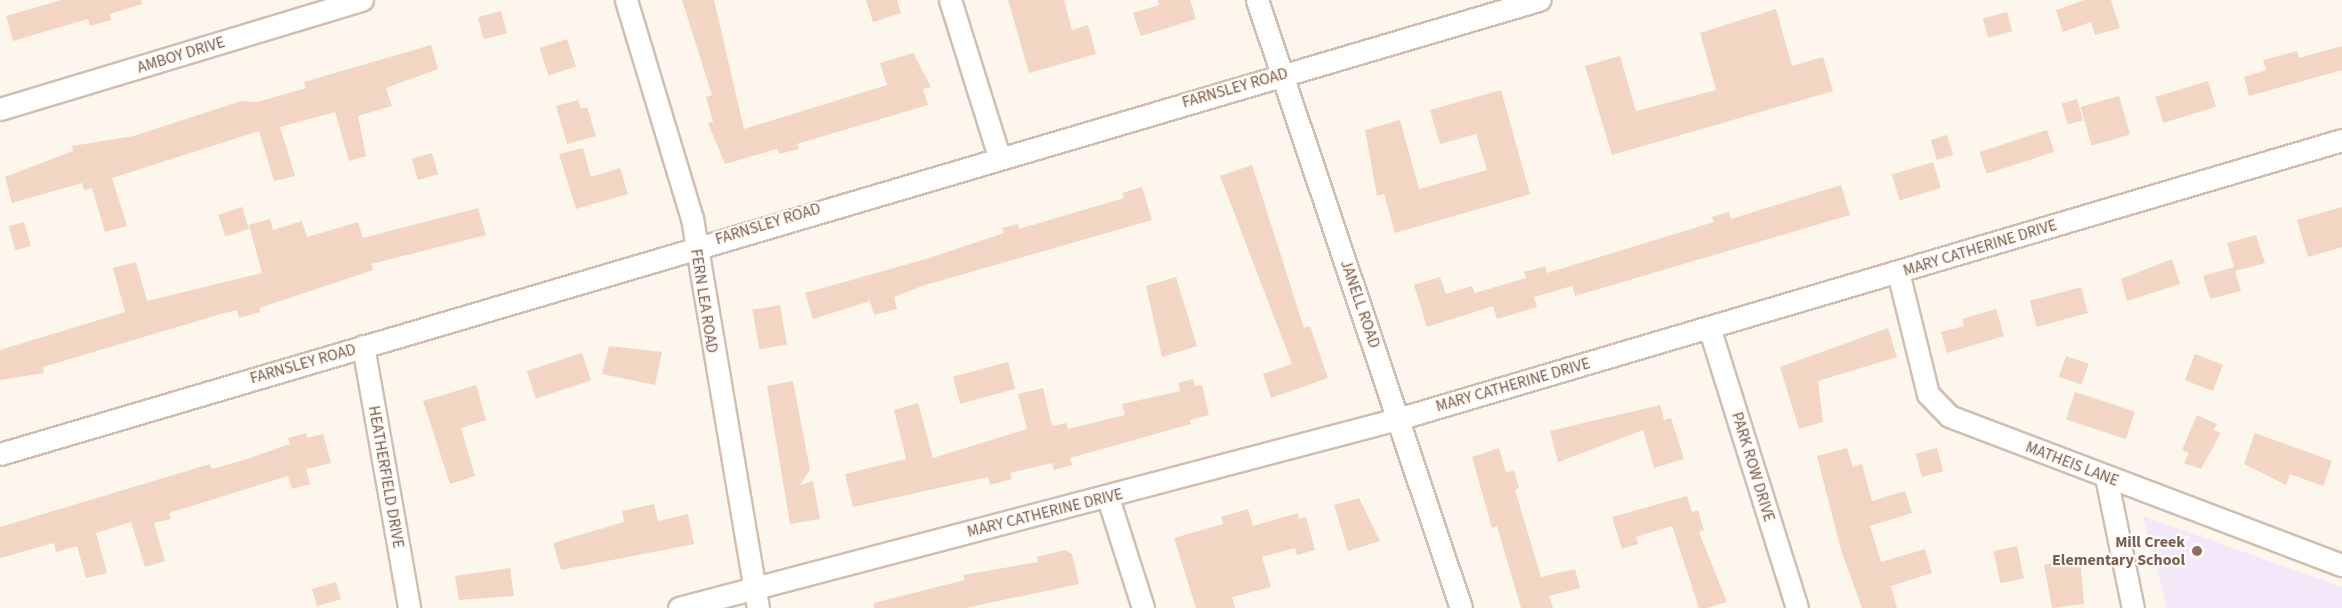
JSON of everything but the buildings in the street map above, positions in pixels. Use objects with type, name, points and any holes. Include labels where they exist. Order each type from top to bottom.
[{"type":"street","name":"AMBOY DRIVE","points":[[0,109],[362,0]]},
{"type":"street","name":"FERN LEA ROAD","points":[[626,0],[695,246],[758,608]]},
{"type":"street","points":[[950,0],[999,156]]},
{"type":"street","name":"JANELL ROAD","points":[[1257,0],[1401,418],[1461,608]]},
{"type":"street","name":"FARNSLEY ROAD","points":[[0,454],[999,156],[1539,0]]},
{"type":"street","name":"MARY CATHERINE DRIVE","points":[[679,608],[754,586],[1108,498],[1401,418],[2342,140]]},
{"type":"street","name":"MATHEIS LANE","points":[[1898,272],[1922,377],[1935,405],[1964,424],[2342,564]]},
{"type":"street","name":"PARK ROW DRIVE","points":[[1709,327],[1797,608]]},
{"type":"street","name":"HEATHERFIELD DRIVE","points":[[363,346],[409,608]]},
{"type":"street","points":[[2106,477],[2133,608]]},
{"type":"street","points":[[1108,498],[1143,608]]},
{"type":"shaded area","name":"Mill Creek Elementary School","points":[[2143,516],[2342,587],[2342,608],[2167,608]]},
{"type":"place","name":"Mill Creek Elementary School","points":[[2197,551]]}]
